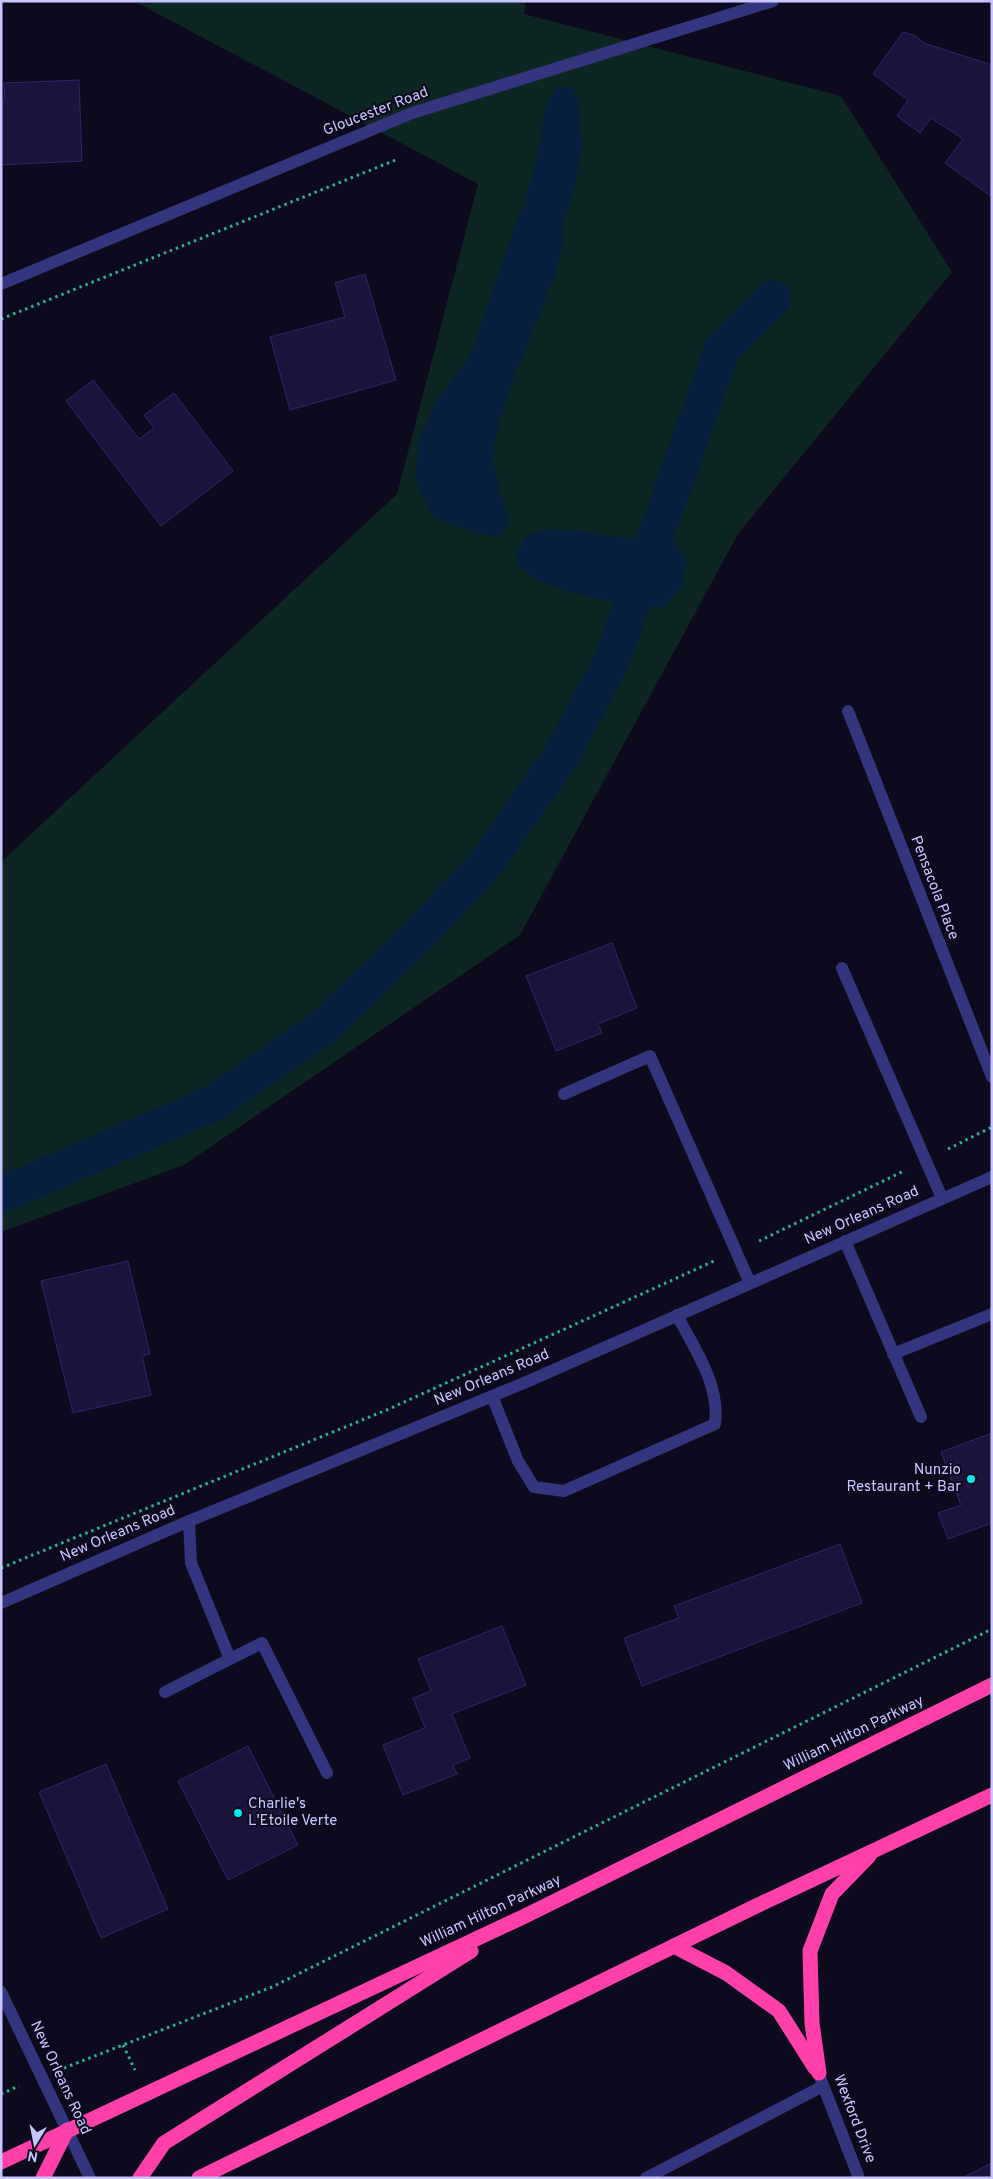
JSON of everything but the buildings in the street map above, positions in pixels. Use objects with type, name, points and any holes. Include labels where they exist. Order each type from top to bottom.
[{"type":"highway","name":"William Hilton Parkway","points":[[1,2162],[525,1916],[992,1685]]},
{"type":"highway","points":[[199,2178],[674,1946],[992,1795]]},
{"type":"highway","points":[[821,2079],[812,2023],[810,1951],[832,1894],[876,1850]]},
{"type":"highway","points":[[140,2178],[164,2143],[525,1916]]},
{"type":"highway","points":[[674,1946],[726,1973],[779,2011],[821,2079]]},
{"type":"highway","points":[[42,2178],[67,2130]]},
{"type":"street","name":"Gloucester Road","points":[[1,284],[412,113],[749,5],[773,1]]},
{"type":"street","name":"Pensacola Place","points":[[848,711],[992,1077]]},
{"type":"street","points":[[842,968],[942,1198]]},
{"type":"street","points":[[564,1094],[650,1056],[750,1283]]},
{"type":"street","name":"New Orleans Road","points":[[1,1603],[188,1521],[492,1396],[992,1176]]},
{"type":"street","points":[[844,1241],[921,1417]]},
{"type":"street","points":[[893,1354],[992,1314]]},
{"type":"street","points":[[492,1396],[518,1460],[534,1486],[564,1491],[715,1424],[717,1407],[713,1385],[677,1315]]},
{"type":"street","points":[[188,1521],[191,1563],[230,1659]]},
{"type":"street","points":[[165,1692],[262,1643],[327,1773]]},
{"type":"street","name":"New Orleans Road","points":[[1,1992],[90,2178]]},
{"type":"street","points":[[646,2178],[821,2079]]},
{"type":"street","name":"Wexford Drive","points":[[821,2079],[859,2178]]},
{"type":"path","points":[[1,318],[398,159]]},
{"type":"path","points":[[1,1568],[389,1409],[737,1251],[992,1127]]},
{"type":"path","points":[[1,2094],[272,1987],[992,1629]]},
{"type":"green space","points":[[134,1],[526,1],[524,14],[841,96],[952,272],[738,534],[520,935],[184,1165],[1,1232],[1,862],[397,494],[478,184]]},
{"type":"water","points":[[557,87],[572,87],[579,103],[582,146],[573,193],[562,228],[563,244],[555,275],[511,385],[494,442],[493,461],[508,521],[501,537],[475,533],[445,522],[431,514],[416,480],[418,443],[437,400],[469,358],[533,176],[546,107]]},
{"type":"water","points":[[548,530],[577,531],[676,545],[686,561],[681,588],[662,608],[606,600],[550,585],[519,567],[517,552],[528,534]]},
{"type":"waterway","points":[[1,1195],[214,1103],[326,1025],[410,944],[484,866],[561,756],[612,660],[722,349],[773,298]]},
{"type":"place","name":"Nunzio Restaurant + Bar","points":[[971,1479]]},
{"type":"place","name":"Charlie's L'Etoile Verte","points":[[238,1813]]}]
